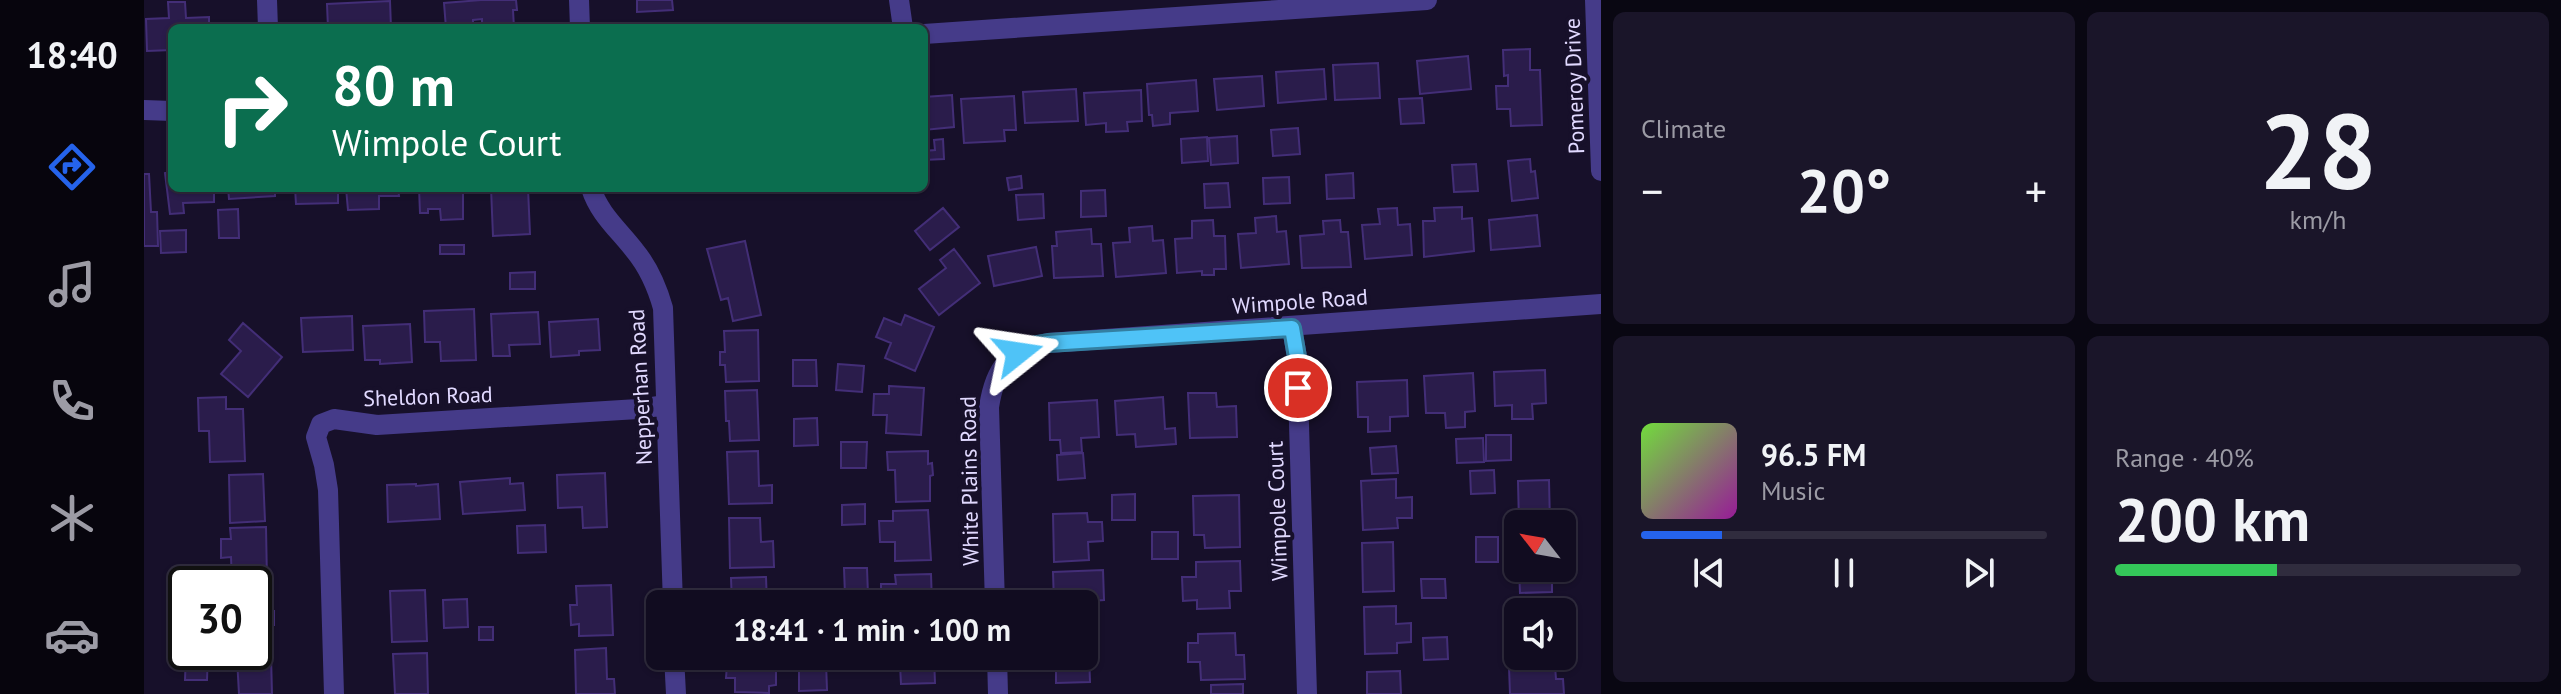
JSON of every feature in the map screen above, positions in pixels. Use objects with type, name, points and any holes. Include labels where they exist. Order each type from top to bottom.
[{"type":"street","points":[[267,0],[268,24]]},
{"type":"street","points":[[579,0],[580,24]]},
{"type":"street","points":[[899,0],[902,24]]},
{"type":"street","points":[[928,34],[1240,6],[1427,0]]},
{"type":"street","name":"Pomeroy Drive","points":[[1595,0],[1601,171]]},
{"type":"street","points":[[144,110],[168,111]]},
{"type":"street","name":"Nepperhan Road","points":[[593,192],[601,211],[650,272],[663,308],[673,590]]},
{"type":"street","name":"Wimpole Road","points":[[1007,362],[1031,346],[1048,343],[1601,304]]},
{"type":"street","name":"Wimpole Court","points":[[1292,328],[1297,357],[1307,694]]},
{"type":"street","name":"White Plains Road","points":[[995,590],[989,407],[992,385],[1007,362]]},
{"type":"street","name":"Sheldon Road","points":[[334,694],[328,490],[316,437],[321,424],[334,419],[377,425],[666,405]]},
{"type":"street","points":[[675,670],[676,694]]},
{"type":"street","points":[[997,670],[998,694]]},
{"type":"building","points":[[516,0],[517,10],[513,10],[514,24],[482,24],[482,19],[473,20],[473,24],[446,24],[444,3]]},
{"type":"building","points":[[637,0],[672,0],[673,10],[637,12]]},
{"type":"building","points":[[390,1],[391,24],[328,24],[327,4]]},
{"type":"building","points":[[168,2],[185,2],[186,18],[209,17],[209,24],[168,24],[168,50],[147,51],[146,19],[169,18]]},
{"type":"building","points":[[1530,49],[1530,70],[1540,70],[1542,125],[1511,126],[1510,109],[1497,109],[1496,86],[1508,86],[1508,75],[1504,76],[1503,50]]},
{"type":"building","points":[[1468,56],[1471,89],[1420,94],[1417,61]]},
{"type":"building","points":[[1378,63],[1380,98],[1335,100],[1333,65]]},
{"type":"building","points":[[1324,69],[1326,99],[1278,103],[1276,72]]},
{"type":"building","points":[[1262,76],[1264,106],[1217,110],[1214,79]]},
{"type":"building","points":[[1196,80],[1198,111],[1170,113],[1170,124],[1153,126],[1152,115],[1149,115],[1147,84]]},
{"type":"building","points":[[1076,89],[1078,121],[1025,123],[1023,92]]},
{"type":"building","points":[[1141,90],[1142,121],[1127,122],[1128,131],[1106,132],[1106,123],[1086,125],[1084,93]]},
{"type":"building","points":[[952,95],[954,127],[928,130],[928,97]]},
{"type":"building","points":[[1014,96],[1016,130],[1004,130],[1005,141],[964,143],[961,99]]},
{"type":"building","points":[[1422,98],[1424,123],[1401,124],[1399,99]]},
{"type":"building","points":[[1298,128],[1300,154],[1273,156],[1271,130]]},
{"type":"building","points":[[1237,136],[1238,163],[1211,165],[1209,138]]},
{"type":"building","points":[[1207,137],[1208,161],[1182,163],[1181,139]]},
{"type":"building","points":[[943,139],[944,159],[928,160],[928,151],[935,150],[934,140]]},
{"type":"building","points":[[1530,159],[1531,172],[1535,171],[1538,198],[1512,201],[1508,161]]},
{"type":"building","points":[[1476,164],[1478,191],[1454,192],[1452,165]]},
{"type":"building","points":[[165,173],[168,173],[168,192],[214,192],[214,202],[183,203],[184,213],[170,214]]},
{"type":"building","points":[[1353,173],[1354,198],[1327,199],[1326,175]]},
{"type":"building","points":[[144,174],[149,174],[151,212],[157,212],[158,246],[144,246]]},
{"type":"building","points":[[1021,176],[1022,188],[1009,190],[1007,178]]},
{"type":"building","points":[[1289,177],[1290,203],[1264,204],[1263,178]]},
{"type":"building","points":[[1228,183],[1230,207],[1205,208],[1204,184]]},
{"type":"building","points":[[1105,190],[1106,216],[1081,217],[1081,191]]},
{"type":"building","points":[[228,192],[275,192],[275,196],[229,199]]},
{"type":"building","points":[[295,192],[338,192],[338,203],[296,204]]},
{"type":"building","points":[[346,192],[398,192],[399,196],[379,196],[379,209],[348,210]]},
{"type":"building","points":[[419,192],[463,192],[463,219],[441,220],[440,209],[420,213]]},
{"type":"building","points":[[491,192],[528,192],[530,234],[493,236]]},
{"type":"building","points":[[1043,194],[1044,218],[1018,220],[1016,195]]},
{"type":"building","points":[[1462,207],[1462,219],[1472,218],[1474,251],[1424,257],[1423,221],[1435,221],[1434,208]]},
{"type":"building","points":[[943,208],[959,227],[930,250],[915,231]]},
{"type":"building","points":[[1397,208],[1398,225],[1410,224],[1412,255],[1365,259],[1362,225],[1380,224],[1378,209]]},
{"type":"building","points":[[238,209],[239,238],[219,238],[218,210]]},
{"type":"building","points":[[1537,215],[1540,246],[1491,250],[1489,220]]},
{"type":"building","points":[[1276,216],[1277,232],[1286,231],[1289,264],[1241,268],[1238,234],[1256,233],[1255,218]]},
{"type":"building","points":[[1213,220],[1214,236],[1225,236],[1226,269],[1214,269],[1214,275],[1202,275],[1202,271],[1177,273],[1175,239],[1192,238],[1192,221]]},
{"type":"building","points":[[1340,220],[1341,232],[1348,232],[1351,267],[1302,268],[1300,236],[1324,234],[1323,221]]},
{"type":"building","points":[[1152,226],[1153,241],[1163,240],[1166,273],[1116,277],[1113,243],[1130,242],[1129,228]]},
{"type":"building","points":[[1091,229],[1092,244],[1101,244],[1103,276],[1054,278],[1052,246],[1057,246],[1056,232]]},
{"type":"building","points":[[186,230],[186,252],[161,253],[160,231]]},
{"type":"building","points":[[745,241],[761,315],[733,321],[728,298],[721,300],[707,249]]},
{"type":"building","points":[[440,245],[464,245],[464,254],[440,254]]},
{"type":"building","points":[[1036,247],[1042,276],[994,286],[988,256]]},
{"type":"building","points":[[954,249],[980,283],[939,315],[919,289],[946,268],[940,260]]},
{"type":"building","points":[[535,272],[535,289],[510,289],[510,273]]},
{"type":"building","points":[[474,309],[476,360],[441,361],[440,342],[425,342],[424,311]]},
{"type":"building","points":[[538,312],[540,344],[509,345],[510,356],[493,356],[491,314]]},
{"type":"building","points":[[905,315],[934,327],[915,371],[885,358],[891,343],[876,337],[884,318],[901,325]]},
{"type":"building","points":[[352,316],[353,350],[303,352],[301,318]]},
{"type":"building","points":[[598,319],[600,350],[551,357],[549,322]]},
{"type":"building","points":[[243,323],[282,357],[248,397],[221,374],[241,351],[229,340]]},
{"type":"building","points":[[410,324],[412,362],[380,364],[380,360],[365,360],[363,326]]},
{"type":"building","points":[[758,330],[759,381],[726,382],[725,365],[720,365],[720,352],[725,352],[724,331]]},
{"type":"building","points":[[793,360],[816,360],[817,386],[793,386]]},
{"type":"building","points":[[838,364],[864,366],[862,392],[836,390]]},
{"type":"building","points":[[1545,370],[1546,403],[1532,404],[1533,419],[1512,419],[1512,405],[1495,406],[1494,372]]},
{"type":"building","points":[[1473,373],[1475,411],[1465,412],[1465,427],[1446,428],[1445,413],[1426,413],[1424,376]]},
{"type":"building","points":[[1407,380],[1408,416],[1390,417],[1390,431],[1368,432],[1368,417],[1358,417],[1357,382]]},
{"type":"building","points":[[889,386],[924,388],[921,435],[886,433],[887,415],[873,415],[874,394],[889,394]]},
{"type":"building","points":[[757,390],[759,440],[730,441],[725,391]]},
{"type":"building","points":[[1188,393],[1216,393],[1217,407],[1236,406],[1237,437],[1190,438]]},
{"type":"building","points":[[226,397],[226,409],[243,409],[245,461],[210,462],[209,431],[199,431],[198,398]]},
{"type":"building","points":[[1163,397],[1165,429],[1175,428],[1176,444],[1136,447],[1135,434],[1117,435],[1115,401]]},
{"type":"building","points":[[1097,400],[1099,437],[1081,438],[1082,452],[1061,453],[1060,440],[1050,440],[1049,403]]},
{"type":"building","points":[[817,418],[818,445],[794,446],[794,419]]},
{"type":"building","points":[[1486,435],[1511,435],[1511,460],[1486,461]]},
{"type":"building","points":[[1483,438],[1484,462],[1457,463],[1456,439]]},
{"type":"building","points":[[841,442],[867,442],[866,468],[841,468]]},
{"type":"building","points":[[1396,446],[1398,473],[1372,474],[1370,448]]},
{"type":"building","points":[[758,451],[759,486],[772,485],[772,503],[729,504],[727,452]]},
{"type":"building","points":[[928,451],[928,464],[932,463],[933,475],[930,476],[930,501],[896,502],[895,470],[888,470],[887,452]]},
{"type":"building","points":[[1083,453],[1085,478],[1058,480],[1057,455]]},
{"type":"building","points":[[1494,470],[1495,493],[1471,494],[1470,471]]},
{"type":"building","points":[[605,473],[607,527],[583,528],[582,507],[558,508],[557,475]]},
{"type":"building","points":[[263,474],[265,521],[230,523],[229,475]]},
{"type":"building","points":[[510,478],[510,484],[523,483],[525,510],[463,514],[460,482]]},
{"type":"building","points":[[1396,479],[1396,498],[1412,497],[1412,518],[1397,518],[1398,528],[1363,530],[1361,481]]},
{"type":"building","points":[[1549,480],[1550,510],[1519,510],[1518,481]]},
{"type":"building","points":[[438,484],[440,519],[388,522],[387,485]]},
{"type":"building","points":[[1135,494],[1135,520],[1112,520],[1112,495]]},
{"type":"building","points":[[1239,495],[1240,547],[1205,548],[1204,535],[1194,535],[1193,496]]},
{"type":"building","points":[[865,504],[865,524],[842,525],[842,505]]},
{"type":"building","points":[[928,510],[931,560],[895,561],[895,542],[880,542],[879,521],[893,521],[893,511]]},
{"type":"building","points":[[1087,513],[1088,522],[1102,522],[1103,541],[1088,542],[1089,560],[1054,562],[1053,514]]},
{"type":"building","points":[[729,518],[760,518],[761,542],[773,541],[774,567],[730,568]]},
{"type":"building","points":[[545,525],[546,552],[518,553],[517,526]]},
{"type":"building","points":[[266,527],[267,566],[231,566],[231,557],[221,558],[221,539],[231,539],[230,528]]},
{"type":"building","points":[[1152,532],[1178,532],[1178,559],[1152,559]]},
{"type":"building","points":[[1476,537],[1498,537],[1498,562],[1476,562]]},
{"type":"building","points":[[1393,542],[1394,591],[1363,592],[1362,543]]},
{"type":"building","points":[[1240,561],[1241,591],[1229,591],[1230,608],[1197,609],[1197,600],[1183,601],[1182,577],[1196,577],[1196,562]]},
{"type":"building","points":[[844,568],[867,568],[868,590],[845,590]]},
{"type":"building","points":[[1103,570],[1104,600],[1098,600],[1098,590],[1054,590],[1053,572]]},
{"type":"building","points":[[931,574],[932,590],[881,590],[881,584],[896,584],[895,575]]},
{"type":"building","points":[[766,577],[766,590],[731,590],[731,578]]},
{"type":"building","points":[[1421,579],[1445,579],[1446,598],[1422,598]]},
{"type":"building","points":[[1520,582],[1552,582],[1552,592],[1520,593]]},
{"type":"building","points":[[611,585],[613,635],[579,636],[579,624],[571,625],[570,605],[577,605],[576,586]]},
{"type":"building","points":[[425,590],[427,641],[392,642],[390,591]]},
{"type":"building","points":[[467,599],[468,627],[444,628],[443,600]]},
{"type":"building","points":[[1396,606],[1396,624],[1411,623],[1411,642],[1397,643],[1397,653],[1365,654],[1364,607]]},
{"type":"building","points":[[479,627],[493,627],[493,640],[479,640]]},
{"type":"building","points":[[1235,633],[1236,655],[1244,655],[1245,679],[1201,680],[1200,662],[1188,662],[1188,643],[1198,643],[1198,634]]},
{"type":"building","points":[[1447,637],[1448,659],[1424,660],[1423,638]]},
{"type":"building","points":[[606,648],[607,679],[614,679],[615,694],[576,694],[575,650]]},
{"type":"building","points":[[427,653],[428,694],[395,694],[393,654]]},
{"type":"building","points":[[185,670],[207,670],[207,680],[185,680]]},
{"type":"building","points":[[238,670],[271,670],[272,694],[239,694]]},
{"type":"building","points":[[727,670],[776,670],[776,685],[769,686],[769,693],[735,692],[735,678],[726,678]]},
{"type":"building","points":[[799,670],[826,670],[827,690],[799,691]]},
{"type":"building","points":[[900,670],[935,670],[935,683],[901,684]]},
{"type":"building","points":[[1056,670],[1090,670],[1090,682],[1056,683]]},
{"type":"building","points":[[1509,670],[1555,670],[1556,679],[1563,679],[1564,694],[1510,694]]},
{"type":"building","points":[[1400,671],[1401,694],[1367,694],[1367,672]]},
{"type":"building","points":[[1243,684],[1243,694],[1211,694],[1211,685]]},
{"type":"route","points":[[1018,353],[1031,346],[1048,343],[1292,328],[1298,388]]}]
